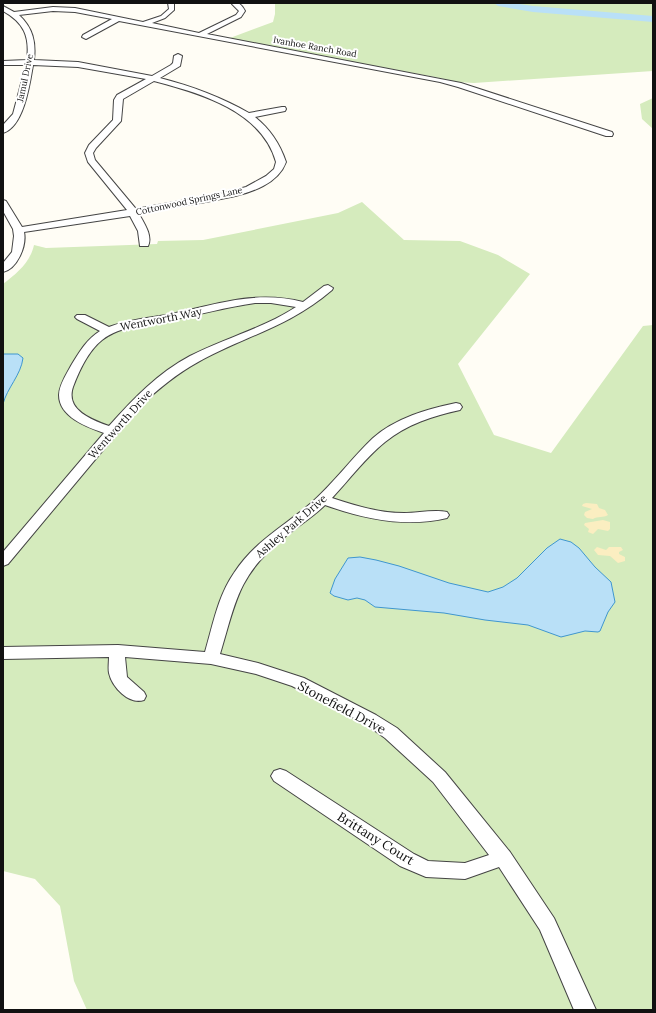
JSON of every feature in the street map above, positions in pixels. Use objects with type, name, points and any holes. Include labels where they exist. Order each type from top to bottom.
[{"type":"street","points":[[146,23],[166,15],[172,10],[171,3]]},
{"type":"street","points":[[200,36],[239,16],[242,12],[239,6],[235,4]]},
{"type":"street","name":"Ivanhoe Ranch Road","points":[[12,14],[53,6],[146,23],[200,36],[462,85],[609,134]]},
{"type":"street","points":[[95,13],[106,7]]},
{"type":"street","name":"Jamul Drive","points":[[3,8],[22,22],[30,34],[32,43],[30,63],[17,114],[13,121],[3,130]]},
{"type":"street","points":[[86,37],[119,18]]},
{"type":"street","points":[[144,244],[143,232],[133,212],[91,160],[88,153],[117,121],[118,100],[120,97],[174,67],[177,64],[178,56]]},
{"type":"street","name":"Cottonwood Springs Lane","points":[[3,63],[80,64],[154,78],[211,98],[249,116],[262,128],[272,141],[280,156],[281,162],[279,168],[271,177],[260,184],[238,192],[133,212],[19,230]]},
{"type":"street","points":[[249,116],[282,109]]},
{"type":"street","points":[[3,203],[19,230],[19,246],[15,254],[3,269]]},
{"type":"street","name":"Wentworth Drive","points":[[3,561],[136,404],[170,374],[194,359],[290,316],[306,306],[328,288]]},
{"type":"street","name":"Wentworth Way","points":[[112,432],[77,416],[67,404],[65,394],[85,351],[94,341],[108,331],[146,320],[169,318],[208,310],[244,300],[270,299],[292,302],[306,306]]},
{"type":"street","points":[[82,317],[108,331]]},
{"type":"street","name":"Ashley Park Drive","points":[[211,658],[231,595],[241,575],[254,558],[283,531],[307,514],[322,500],[380,440],[398,427],[437,410],[456,407]]},
{"type":"street","points":[[322,500],[364,513],[389,516],[433,517],[442,515]]},
{"type":"street","points":[[118,651],[116,668],[118,679],[126,688],[138,696]]},
{"type":"street","name":"Stonefield Drive","points":[[3,653],[118,651],[211,658],[258,669],[298,682],[370,719],[386,730],[439,777],[503,858],[547,924],[566,962],[585,1010]]},
{"type":"street","name":"Brittany Court","points":[[280,776],[406,860],[426,869],[465,871],[503,858]]},
{"type":"green space","points":[[275,3],[653,3],[653,71],[474,83],[457,82],[230,38],[273,22]]},
{"type":"green space","points":[[653,98],[653,129],[642,119],[640,104]]},
{"type":"green space","points":[[362,202],[404,240],[460,241],[498,255],[530,274],[458,364],[494,435],[551,453],[643,326],[653,325],[653,1010],[87,1010],[74,981],[60,906],[35,879],[3,871],[3,284],[18,272],[26,262],[34,245],[46,248],[157,244],[158,241],[203,240],[338,213]]},
{"type":"sand","points":[[586,503],[597,504],[599,508],[605,510],[608,515],[593,519],[587,518],[584,515],[585,512],[592,509],[582,506]]},
{"type":"sand","points":[[603,520],[610,522],[610,529],[608,531],[598,529],[593,534],[588,532],[589,529],[584,525],[585,523]]},
{"type":"sand","points":[[597,547],[606,550],[609,547],[621,547],[623,550],[619,552],[619,554],[625,557],[625,561],[618,563],[610,556],[598,555],[594,550]]},
{"type":"water","points":[[3,354],[18,354],[23,358],[20,370],[3,404]]},
{"type":"water","points":[[560,539],[571,542],[579,548],[595,567],[611,582],[615,602],[608,612],[600,631],[598,632],[585,631],[561,637],[528,625],[444,613],[375,607],[365,600],[357,598],[348,600],[334,596],[330,593],[335,579],[348,558],[360,557],[399,566],[449,583],[488,592],[503,587],[517,578],[547,548]]},
{"type":"waterway","points":[[498,3],[533,9],[653,19]]}]
